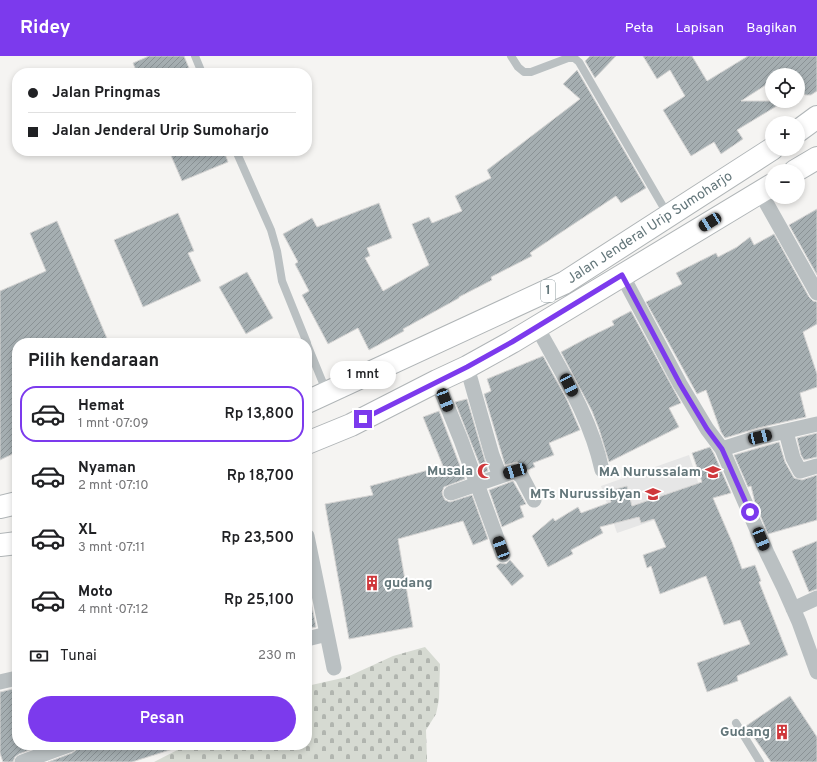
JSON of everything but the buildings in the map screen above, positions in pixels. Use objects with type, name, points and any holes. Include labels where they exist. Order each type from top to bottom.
[{"type":"highway","points":[[805,126],[817,117]]},
{"type":"highway","name":"Jalan Jenderal Urip Sumoharjo","points":[[312,400],[564,283],[765,154]]},
{"type":"highway","points":[[805,165],[817,158]]},
{"type":"highway","name":"Jalan Jenderal Urip Sumoharjo","points":[[312,441],[351,425],[437,380],[467,367],[537,327],[765,189]]},
{"type":"highway","points":[[0,507],[12,504]]},
{"type":"highway","points":[[0,545],[12,544]]},
{"type":"street","points":[[774,204],[817,293]]},
{"type":"street","points":[[622,275],[680,384],[707,429],[722,449],[793,609],[817,672]]},
{"type":"street","points":[[537,327],[588,422],[602,470]]},
{"type":"street","points":[[467,367],[492,455],[500,476]]},
{"type":"street","points":[[437,380],[503,555]]},
{"type":"street","points":[[722,449],[760,437],[817,424]]},
{"type":"street","points":[[786,432],[793,458],[800,471],[817,466]]},
{"type":"street","points":[[451,493],[500,476],[517,472],[522,477],[534,500]]},
{"type":"street","points":[[312,562],[334,668]]},
{"type":"street","points":[[793,609],[817,598]]},
{"type":"street","points":[[312,638],[326,634]]},
{"type":"street","points":[[0,682],[12,679]]},
{"type":"street","points":[[22,762],[55,750]]},
{"type":"lane","points":[[195,56],[200,68]]},
{"type":"lane","points":[[511,56],[518,67],[524,72],[532,72],[568,58],[574,58],[579,62],[668,216]]},
{"type":"lane","points":[[238,156],[271,230],[277,251],[282,282],[305,338]]},
{"type":"lane","points":[[312,356],[327,393]]},
{"type":"lane","points":[[736,723],[760,762]]},
{"type":"shaded area","name":"MTs Nurussibyan","points":[[689,455],[705,503],[617,533],[601,486]]},
{"type":"green space","points":[[425,647],[440,664],[439,700],[436,714],[426,730],[427,762],[154,762],[177,750],[312,750],[312,685],[347,677],[393,656]]},
{"type":"place","name":"Musala","points":[[485,471]]},
{"type":"place","name":"MA Nurussalam","points":[[713,472]]},
{"type":"place","name":"MTs Nurussibyan","points":[[653,494]]},
{"type":"place","name":"gudang","points":[[372,583]]},
{"type":"place","name":"Gudang","points":[[782,732]]},
{"type":"route","points":[[363,419],[437,380],[467,367],[512,342],[622,275],[680,384],[707,429],[722,449],[750,512]]}]
